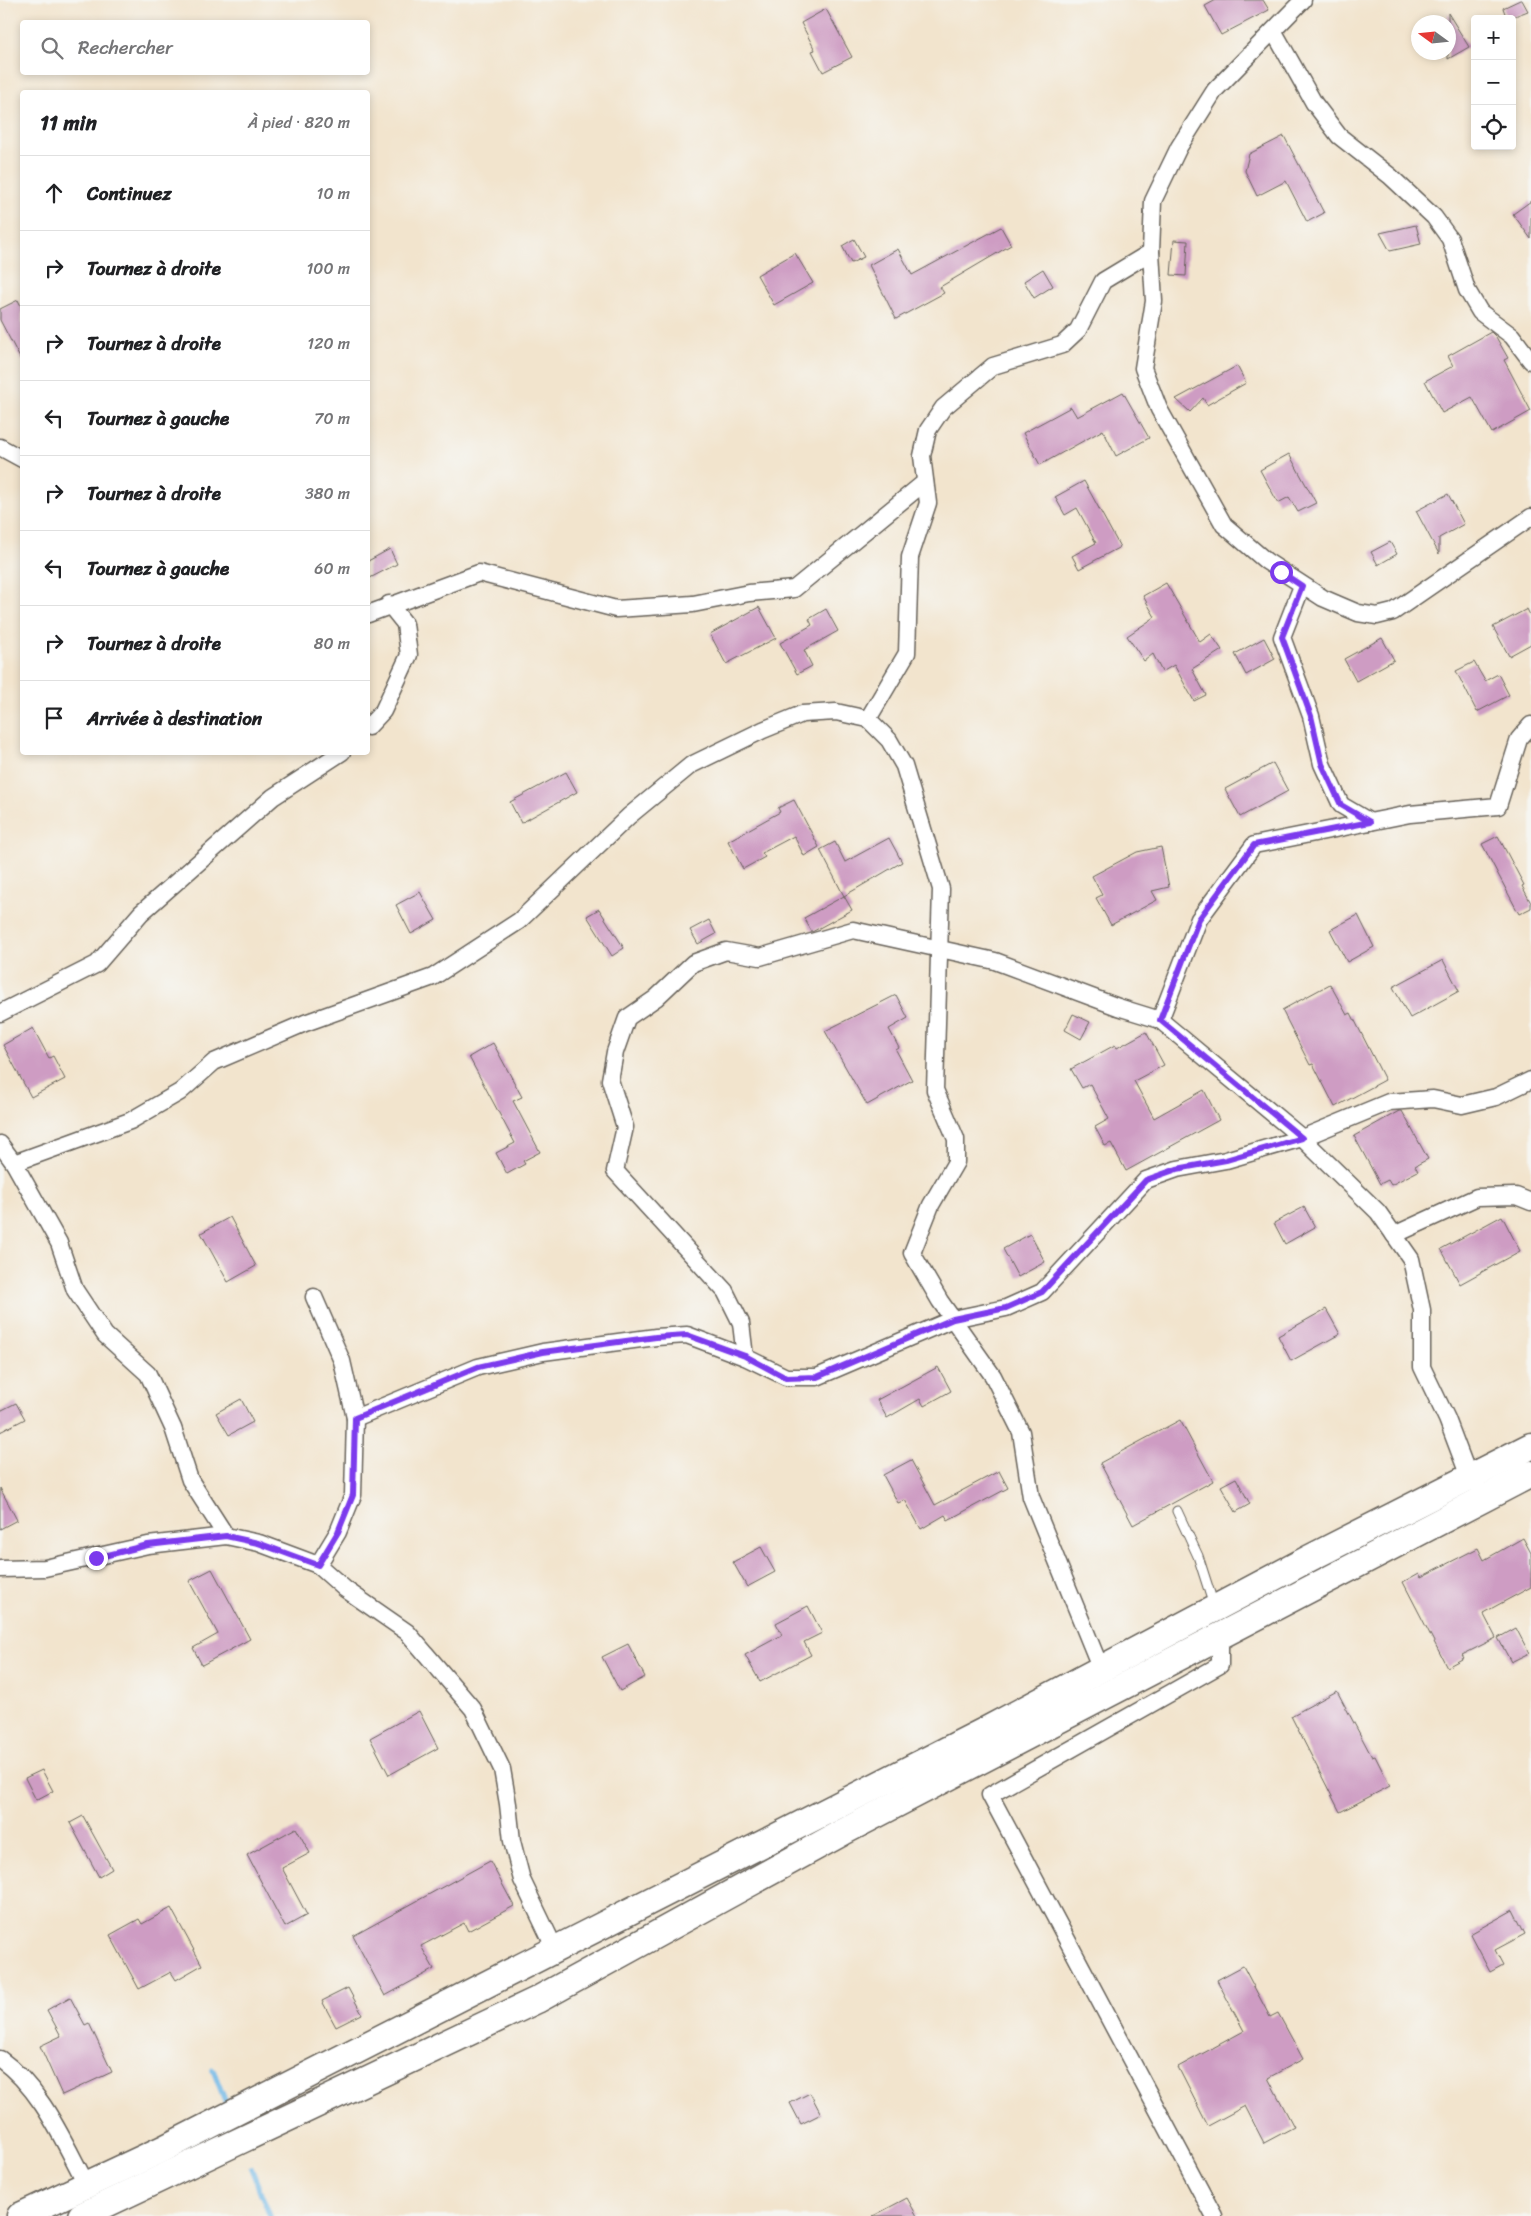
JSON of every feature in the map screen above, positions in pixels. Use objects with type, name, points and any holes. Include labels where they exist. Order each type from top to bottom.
[{"type":"main road","points":[[81,2216],[537,2000],[1223,1622],[1469,1477],[1531,1446]]},
{"type":"main road","points":[[20,2216],[172,2144],[986,1730],[1101,1669],[1223,1622],[1531,1474]]},
{"type":"street","points":[[1303,0],[1274,32],[1215,90],[1179,147],[1153,201],[1152,252],[1154,301],[1143,368],[1159,409],[1224,525],[1266,561],[1302,586],[1358,614],[1385,615],[1393,612],[1531,517]]},
{"type":"street","points":[[1274,32],[1314,103],[1339,136],[1390,176],[1434,217],[1450,239],[1467,290],[1480,312],[1512,336],[1531,361]]},
{"type":"street","points":[[868,719],[907,653],[910,557],[928,504],[922,456],[928,430],[943,408],[993,366],[1062,345],[1078,330],[1103,281],[1152,252]]},
{"type":"street","points":[[0,447],[20,458]]},
{"type":"street","points":[[370,613],[389,604],[479,573],[616,609],[694,604],[749,593],[794,589],[926,482]]},
{"type":"street","points":[[1302,586],[1282,637],[1311,716],[1326,772],[1341,805],[1370,822]]},
{"type":"street","points":[[370,725],[384,711],[409,655],[405,624],[389,604]]},
{"type":"street","points":[[14,1163],[130,1120],[180,1092],[214,1062],[305,1023],[433,977],[519,921],[629,816],[691,765],[763,730],[802,714],[836,712],[868,719],[889,740],[904,766],[941,889],[935,1090],[956,1139],[956,1162],[931,1205],[912,1253],[953,1319],[993,1376],[1021,1432],[1031,1497],[1101,1669]]},
{"type":"street","points":[[1160,1020],[1199,919],[1254,845],[1410,814],[1498,806],[1519,739],[1531,725]]},
{"type":"street","points":[[0,1013],[97,964],[141,913],[266,803],[338,755]]},
{"type":"street","points":[[745,1356],[741,1323],[725,1291],[615,1171],[625,1127],[610,1080],[615,1052],[627,1018],[656,998],[694,963],[726,950],[760,957],[853,930],[938,947],[995,961],[1118,1007],[1160,1020],[1302,1138],[1378,1212],[1412,1258],[1422,1310],[1422,1367],[1447,1418],[1469,1477],[1488,1496]]},
{"type":"street","points":[[355,1418],[478,1367],[543,1352],[687,1335],[745,1356],[786,1378],[817,1377],[953,1319],[1006,1308],[1042,1292],[1146,1180],[1177,1169],[1226,1160],[1302,1138],[1389,1102],[1433,1099],[1462,1105],[1496,1097],[1531,1080]]},
{"type":"street","points":[[0,1144],[14,1163],[59,1243],[75,1290],[105,1335],[148,1374],[173,1428],[190,1480],[226,1536]]},
{"type":"street","points":[[1394,1235],[1477,1197],[1516,1196],[1531,1202]]},
{"type":"street","points":[[314,1297],[342,1361],[355,1418],[353,1495],[338,1532],[318,1565]]},
{"type":"street","points":[[0,1569],[45,1568],[148,1545],[226,1536],[258,1543],[318,1565],[345,1589],[407,1632],[473,1709],[502,1769],[512,1841],[522,1880],[555,1949]]},
{"type":"street","points":[[1214,2216],[990,1795],[1220,1665],[1223,1622]]},
{"type":"street","points":[[0,2059],[15,2070],[42,2103],[87,2185]]},
{"type":"lane","points":[[1177,1512],[1198,1556],[1223,1622]]},
{"type":"building","points":[[1216,0],[1263,0],[1269,10],[1221,35],[1205,6]]},
{"type":"building","points":[[1522,0],[1528,11],[1516,16],[1506,15],[1503,8]]},
{"type":"building","points":[[826,9],[852,57],[823,72],[812,51],[815,50],[801,23]]},
{"type":"building","points":[[1456,26],[1469,47],[1456,54]]},
{"type":"building","points":[[1284,136],[1324,213],[1307,222],[1286,181],[1257,196],[1245,171],[1249,154]]},
{"type":"building","points":[[1531,201],[1531,239],[1513,214]]},
{"type":"building","points":[[1416,225],[1421,244],[1390,251],[1380,233]]},
{"type":"building","points":[[1001,227],[1011,245],[940,287],[944,293],[896,319],[869,265],[898,249],[912,275]]},
{"type":"building","points":[[854,239],[864,257],[851,263],[842,246]]},
{"type":"building","points":[[1174,240],[1188,241],[1186,276],[1171,275]]},
{"type":"building","points":[[795,253],[813,283],[774,305],[757,275]]},
{"type":"building","points":[[1043,269],[1053,286],[1034,298],[1024,281]]},
{"type":"building","points":[[18,300],[20,304],[20,358],[0,320],[0,309]]},
{"type":"building","points":[[1491,332],[1508,358],[1504,360],[1531,411],[1492,433],[1472,397],[1442,413],[1425,381],[1453,366],[1448,356]]},
{"type":"building","points":[[1237,366],[1246,383],[1207,405],[1203,398],[1190,412],[1176,399]]},
{"type":"building","points":[[1123,392],[1149,438],[1116,456],[1103,430],[1040,465],[1023,433],[1071,407],[1077,417]]},
{"type":"building","points":[[1289,454],[1316,503],[1298,512],[1289,497],[1278,503],[1260,470]]},
{"type":"building","points":[[1084,481],[1120,547],[1079,569],[1072,556],[1096,543],[1077,508],[1065,515],[1055,497]]},
{"type":"building","points":[[1448,494],[1464,524],[1439,538],[1439,554],[1416,511]]},
{"type":"building","points":[[1390,542],[1397,554],[1378,565],[1371,552]]},
{"type":"building","points":[[390,549],[397,564],[370,578],[370,560]]},
{"type":"building","points":[[1166,583],[1200,642],[1211,634],[1222,650],[1192,669],[1206,695],[1194,701],[1174,665],[1162,672],[1153,654],[1144,661],[1127,636],[1155,617],[1143,596]]},
{"type":"building","points":[[759,607],[776,638],[726,664],[710,634]]},
{"type":"building","points":[[826,609],[838,631],[804,650],[812,666],[797,674],[780,643],[812,625],[809,619]]},
{"type":"building","points":[[1527,609],[1531,617],[1531,644],[1509,656],[1493,627]]},
{"type":"building","points":[[1264,638],[1275,659],[1246,675],[1235,654]]},
{"type":"building","points":[[1382,638],[1394,660],[1356,681],[1344,659]]},
{"type":"building","points":[[1474,662],[1485,681],[1498,674],[1509,695],[1477,712],[1456,671]]},
{"type":"building","points":[[1273,763],[1288,791],[1240,817],[1225,789]]},
{"type":"building","points":[[566,772],[577,792],[521,823],[510,802]]},
{"type":"building","points":[[794,800],[819,847],[804,856],[794,836],[762,853],[765,857],[743,869],[728,841],[780,812],[778,808]]},
{"type":"building","points":[[1498,836],[1524,885],[1522,886],[1531,903],[1531,908],[1519,914],[1482,844]]},
{"type":"building","points":[[889,838],[902,862],[844,896],[820,850],[835,842],[845,862]]},
{"type":"building","points":[[1161,847],[1169,887],[1152,891],[1157,900],[1111,925],[1096,898],[1102,895],[1092,876],[1137,852]]},
{"type":"building","points":[[420,892],[436,920],[411,934],[396,905]]},
{"type":"building","points":[[844,896],[852,910],[812,932],[804,918]]},
{"type":"building","points":[[599,909],[624,948],[612,956],[587,916]]},
{"type":"building","points":[[1358,915],[1374,947],[1347,962],[1330,930]]},
{"type":"building","points":[[709,920],[716,934],[698,944],[690,930]]},
{"type":"building","points":[[1443,960],[1459,991],[1410,1018],[1393,987]]},
{"type":"building","points":[[1330,984],[1347,1015],[1351,1013],[1385,1080],[1335,1107],[1313,1064],[1310,1065],[1282,1010]]},
{"type":"building","points":[[896,995],[908,1018],[889,1029],[899,1048],[896,1050],[912,1080],[867,1105],[825,1031]]},
{"type":"building","points":[[1073,1014],[1090,1022],[1081,1039],[1065,1030]]},
{"type":"building","points":[[33,1028],[49,1058],[53,1056],[65,1079],[31,1097],[3,1045]]},
{"type":"building","points":[[1146,1032],[1164,1065],[1134,1081],[1154,1118],[1204,1090],[1219,1120],[1126,1171],[1111,1143],[1105,1146],[1095,1127],[1109,1119],[1090,1084],[1082,1088],[1071,1069],[1115,1045],[1117,1048]]},
{"type":"building","points":[[493,1043],[522,1097],[513,1101],[540,1152],[523,1161],[525,1164],[507,1174],[496,1153],[515,1143],[469,1057]]},
{"type":"building","points":[[1402,1111],[1428,1159],[1415,1166],[1418,1171],[1391,1185],[1388,1180],[1380,1184],[1354,1136]]},
{"type":"building","points":[[1304,1207],[1315,1227],[1285,1244],[1274,1223]]},
{"type":"building","points":[[1502,1216],[1520,1251],[1460,1284],[1441,1249]]},
{"type":"building","points":[[230,1217],[256,1266],[228,1282],[201,1233]]},
{"type":"building","points":[[1030,1234],[1045,1262],[1018,1277],[1003,1249]]},
{"type":"building","points":[[1326,1309],[1340,1334],[1291,1361],[1278,1336]]},
{"type":"building","points":[[938,1367],[951,1391],[924,1406],[920,1399],[887,1418],[877,1400]]},
{"type":"building","points":[[241,1399],[253,1422],[229,1435],[216,1413]]},
{"type":"building","points":[[16,1403],[25,1419],[0,1432],[0,1411]]},
{"type":"building","points":[[1180,1420],[1213,1481],[1133,1525],[1100,1463]]},
{"type":"building","points":[[911,1460],[935,1505],[999,1471],[1008,1488],[948,1520],[945,1515],[921,1529],[905,1500],[898,1503],[883,1475]]},
{"type":"building","points":[[1236,1478],[1250,1504],[1236,1512],[1221,1486]]},
{"type":"building","points":[[0,1488],[17,1520],[0,1529]]},
{"type":"building","points":[[1523,1538],[1531,1553],[1531,1587],[1483,1613],[1496,1638],[1462,1655],[1464,1658],[1447,1667],[1403,1582],[1419,1573],[1421,1577],[1478,1548],[1484,1560]]},
{"type":"building","points":[[761,1547],[775,1572],[747,1587],[733,1562]]},
{"type":"building","points":[[212,1569],[250,1639],[202,1665],[193,1648],[218,1634],[189,1581]]},
{"type":"building","points":[[808,1606],[822,1633],[804,1642],[811,1655],[760,1682],[745,1655],[782,1635],[776,1623]]},
{"type":"building","points":[[1516,1628],[1529,1653],[1511,1662],[1498,1638]]},
{"type":"building","points":[[628,1644],[645,1677],[620,1691],[602,1657]]},
{"type":"building","points":[[1337,1691],[1372,1757],[1375,1756],[1390,1786],[1340,1812],[1291,1716]]},
{"type":"building","points":[[419,1711],[438,1748],[389,1775],[370,1738]]},
{"type":"building","points":[[42,1770],[53,1791],[36,1800],[25,1778]]},
{"type":"building","points":[[83,1816],[112,1869],[99,1877],[70,1823]]},
{"type":"building","points":[[296,1828],[310,1853],[282,1868],[307,1915],[285,1927],[247,1855]]},
{"type":"building","points":[[490,1861],[514,1906],[468,1931],[464,1923],[421,1946],[434,1969],[385,1996],[353,1936]]},
{"type":"building","points":[[171,1908],[202,1965],[176,1980],[171,1972],[139,1989],[110,1935],[139,1919],[142,1924]]},
{"type":"building","points":[[1513,1910],[1525,1934],[1495,1950],[1503,1965],[1490,1972],[1470,1934]]},
{"type":"building","points":[[1243,1966],[1270,2017],[1278,2013],[1303,2059],[1268,2078],[1294,2127],[1264,2143],[1245,2106],[1208,2126],[1178,2067],[1244,2031],[1217,1980]]},
{"type":"building","points":[[348,1988],[362,2014],[336,2027],[322,2001]]},
{"type":"building","points":[[70,1997],[85,2025],[89,2023],[112,2072],[62,2095],[40,2046],[61,2036],[47,2010]]},
{"type":"building","points":[[810,2093],[821,2114],[801,2124],[790,2103]]},
{"type":"building","points":[[907,2198],[917,2216],[873,2216]]},
{"type":"waterway","points":[[213,2070],[226,2103]]},
{"type":"waterway","points":[[251,2168],[270,2216]]},
{"type":"route","points":[[96,1558],[148,1545],[226,1536],[258,1543],[318,1565],[338,1532],[353,1495],[355,1418],[478,1367],[543,1352],[656,1337],[687,1335],[745,1356],[786,1378],[817,1377],[953,1319],[1006,1308],[1042,1292],[1146,1180],[1177,1169],[1226,1160],[1302,1138],[1209,1063],[1160,1020],[1199,919],[1254,845],[1370,822],[1341,805],[1322,764],[1311,716],[1282,637],[1302,586],[1281,572]]}]
